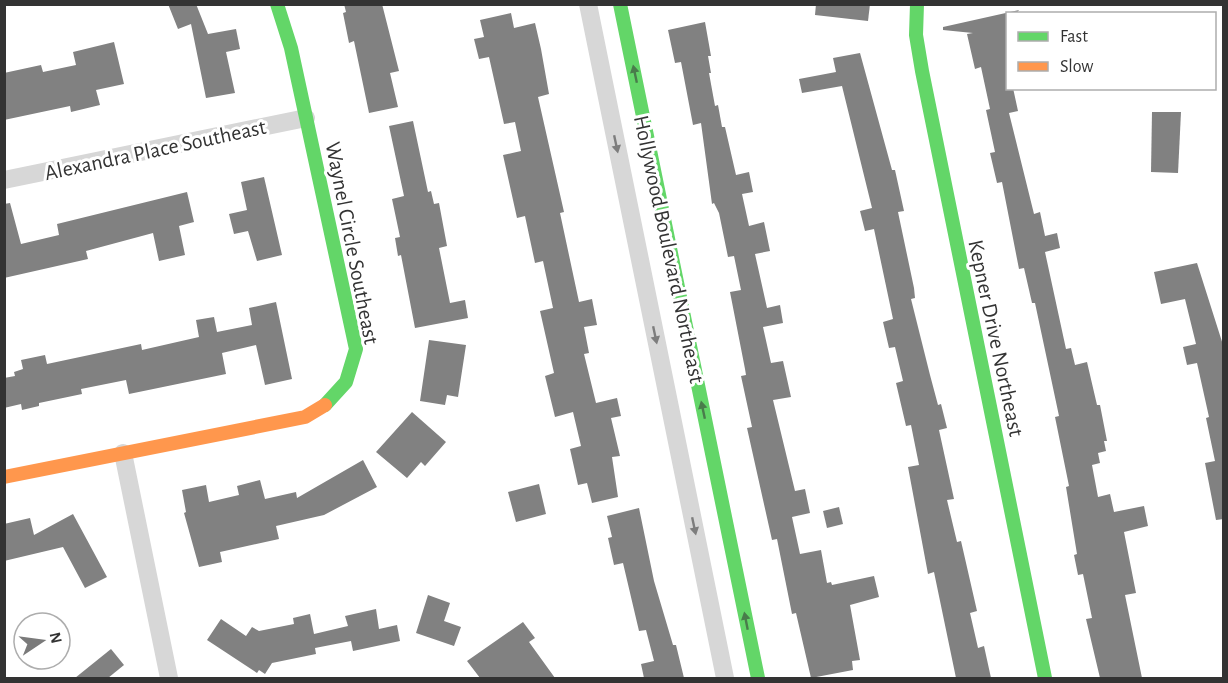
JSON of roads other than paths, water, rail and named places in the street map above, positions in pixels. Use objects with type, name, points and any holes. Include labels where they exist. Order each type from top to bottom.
[{"type":"street","name":"Waynel Circle Southeast","points":[[4,477],[305,417],[330,403],[350,375],[356,349],[291,48],[277,4]]},
{"type":"street","name":"Hollywood Boulevard Northeast","points":[[588,4],[725,678]]},
{"type":"street","name":"Hollywood Boulevard Northeast","points":[[620,4],[758,678]]},
{"type":"street","name":"Kepner Drive Northeast","points":[[917,4],[916,35],[922,71],[1046,678]]},
{"type":"street","points":[[598,54],[629,48]]},
{"type":"street","name":"Alexandra Place Southeast","points":[[4,180],[306,118]]},
{"type":"street","points":[[680,456],[711,450]]},
{"type":"street","points":[[123,453],[169,678]]}]
